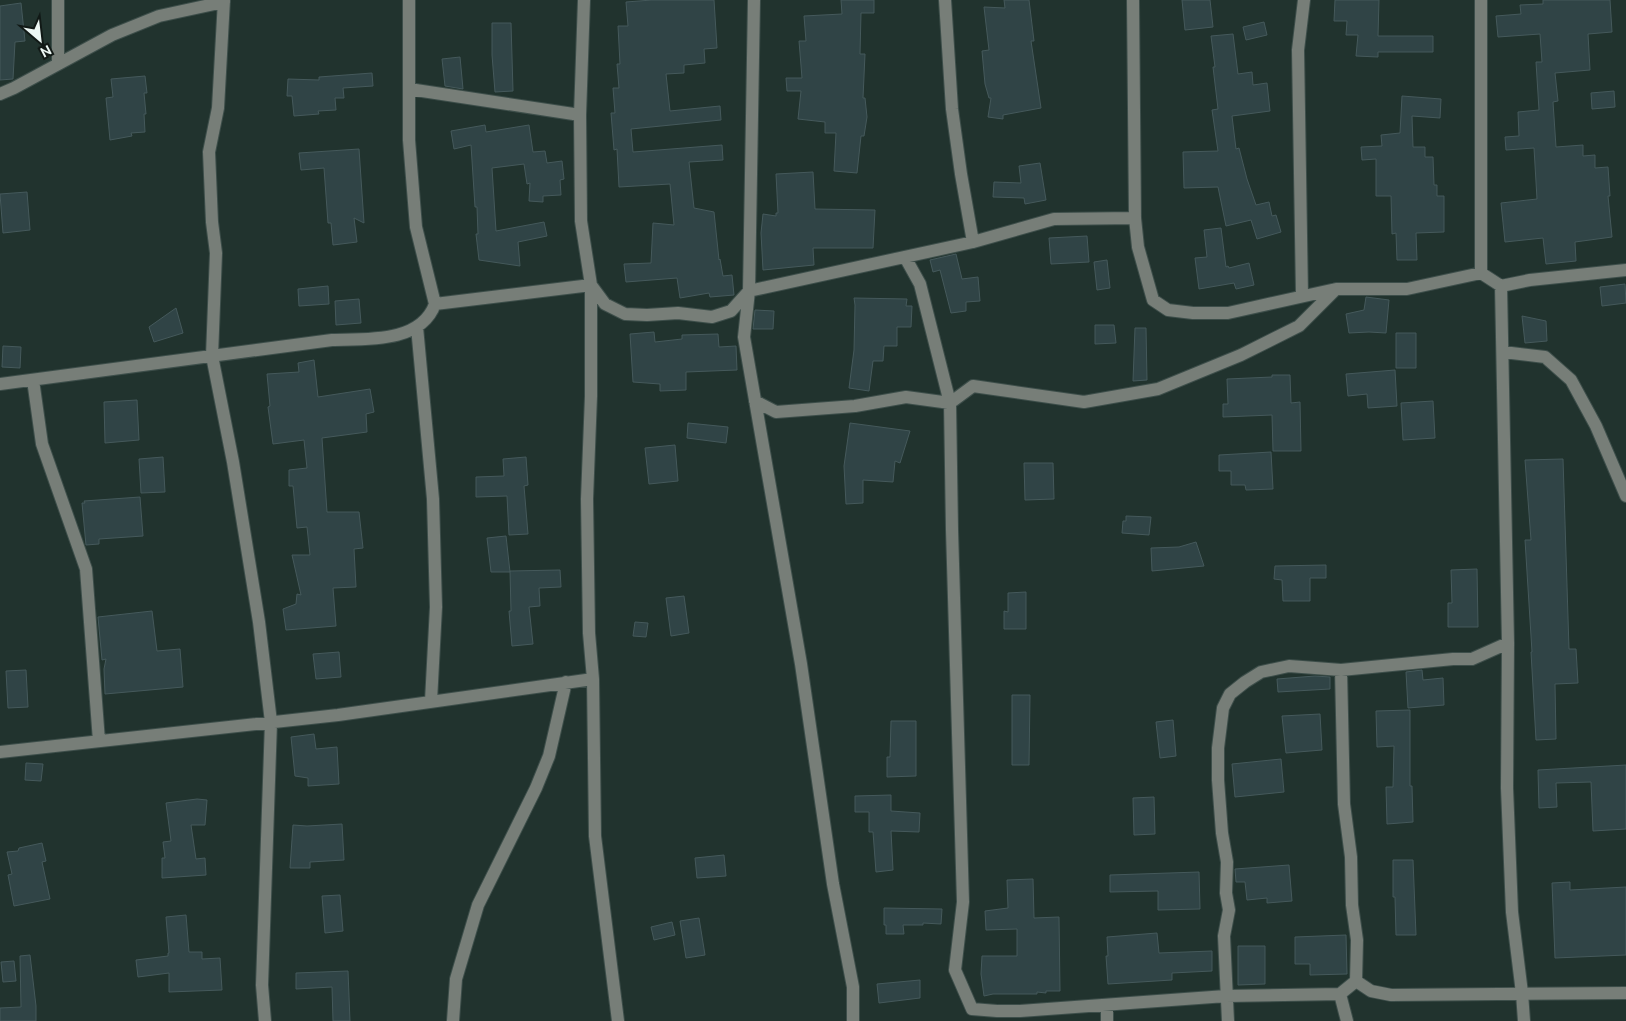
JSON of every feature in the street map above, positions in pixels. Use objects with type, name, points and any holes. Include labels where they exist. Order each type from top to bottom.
[{"type":"street","points":[[58,0],[58,64]]},
{"type":"street","points":[[0,384],[332,340],[372,339],[398,334],[417,327],[432,314],[435,304],[416,227],[409,140],[409,0]]},
{"type":"street","points":[[584,0],[580,115],[581,221],[591,285],[587,499],[589,623],[593,678],[595,836],[618,1021]]},
{"type":"street","points":[[754,0],[749,291],[744,337],[801,664],[834,884],[852,987],[853,1021]]},
{"type":"street","points":[[945,0],[952,109],[973,242]]},
{"type":"street","points":[[1134,0],[1135,218],[1138,247],[1152,300],[1168,310],[1193,313],[1228,313],[1336,289],[1407,289],[1481,273],[1501,286],[1530,280],[1626,270]]},
{"type":"street","points":[[1302,296],[1298,50],[1304,0]]},
{"type":"street","points":[[1481,0],[1481,273]]},
{"type":"street","points":[[0,94],[112,35],[159,16],[224,1],[218,108],[209,152],[212,222],[216,253],[212,356],[233,462],[259,622],[270,722],[262,986],[264,1021]]},
{"type":"street","points":[[409,89],[580,115]]},
{"type":"street","points":[[591,285],[605,304],[625,314],[678,314],[712,317],[731,311],[749,291],[973,242],[1054,219],[1135,218]]},
{"type":"street","points":[[905,257],[920,284],[950,403],[963,902],[954,970],[973,1015],[997,1011],[1020,1011],[1226,996],[1340,994],[1356,981],[1357,940],[1352,905],[1351,857],[1344,804],[1340,670]]},
{"type":"street","points":[[435,304],[591,285]]},
{"type":"street","points":[[1501,286],[1508,644],[1507,788],[1512,912],[1524,1021]]},
{"type":"street","points":[[755,401],[776,412],[855,406],[906,396],[950,403],[973,386],[1084,402],[1158,389],[1242,354],[1299,326],[1336,289]]},
{"type":"street","points":[[417,327],[433,499],[436,607],[432,701]]},
{"type":"street","points":[[1503,352],[1545,357],[1571,380],[1596,426],[1626,496]]},
{"type":"street","points":[[33,380],[42,444],[86,570],[100,741]]},
{"type":"street","points":[[1228,1021],[1224,936],[1229,910],[1226,892],[1227,862],[1222,833],[1218,748],[1223,708],[1230,694],[1261,672],[1289,666],[1340,670],[1472,659],[1508,644]]},
{"type":"street","points":[[0,752],[270,722],[593,678]]},
{"type":"street","points":[[453,1021],[456,979],[478,905],[550,756],[566,682]]},
{"type":"street","points":[[1356,981],[1371,991],[1391,995],[1626,993]]},
{"type":"street","points":[[1340,994],[1347,1021]]},
{"type":"street","points":[[1107,1005],[1107,1021]]},
{"type":"building","points":[[714,0],[717,48],[704,49],[705,63],[684,65],[684,73],[666,74],[670,111],[720,106],[721,120],[631,129],[633,152],[722,145],[723,160],[689,162],[694,208],[714,212],[719,260],[723,276],[732,275],[734,295],[710,297],[709,293],[680,298],[677,278],[626,282],[624,264],[651,263],[653,223],[674,225],[670,184],[619,187],[617,149],[614,150],[611,113],[615,113],[613,88],[619,88],[617,64],[620,64],[618,26],[628,26],[626,2]]},
{"type":"building","points":[[841,0],[874,0],[874,13],[861,13],[860,54],[865,54],[863,98],[865,98],[867,117],[864,136],[861,136],[857,173],[834,171],[836,133],[825,133],[825,122],[798,119],[801,91],[787,91],[786,78],[802,78],[799,41],[806,41],[804,16],[842,14]]},
{"type":"building","points":[[1004,0],[1029,0],[1034,41],[1031,41],[1041,108],[1003,115],[1003,119],[988,117],[991,98],[989,98],[985,84],[982,51],[989,50],[984,7],[1005,8]]},
{"type":"building","points":[[1182,0],[1210,0],[1213,27],[1185,30]]},
{"type":"building","points":[[1335,0],[1379,0],[1378,36],[1433,36],[1433,52],[1378,52],[1378,57],[1356,56],[1358,35],[1346,35],[1347,21],[1334,21]]},
{"type":"building","points":[[1543,0],[1610,0],[1612,32],[1588,34],[1590,70],[1555,73],[1558,101],[1553,102],[1556,147],[1583,145],[1583,156],[1595,155],[1595,168],[1608,167],[1610,196],[1608,196],[1612,237],[1575,242],[1576,261],[1546,264],[1543,238],[1505,242],[1501,203],[1537,199],[1534,148],[1506,150],[1505,137],[1519,136],[1518,112],[1539,110],[1536,62],[1542,62],[1540,34],[1498,37],[1496,16],[1521,14],[1520,5],[1543,4]]},
{"type":"building","points":[[21,3],[25,41],[15,42],[13,79],[0,80],[0,6]]},
{"type":"building","points":[[1264,22],[1267,35],[1246,40],[1243,27]]},
{"type":"building","points":[[492,23],[511,23],[513,91],[495,92]]},
{"type":"building","points":[[1233,34],[1238,74],[1252,72],[1253,85],[1267,83],[1270,111],[1232,116],[1236,149],[1239,148],[1256,205],[1269,202],[1272,216],[1276,215],[1281,232],[1257,239],[1251,220],[1226,226],[1218,187],[1184,188],[1183,152],[1218,151],[1212,110],[1218,109],[1211,36]]},
{"type":"building","points":[[460,57],[463,89],[445,86],[442,59]]},
{"type":"building","points":[[372,73],[373,86],[343,88],[344,98],[335,98],[336,110],[318,111],[319,114],[294,116],[292,96],[287,96],[288,79],[319,80],[319,77]]},
{"type":"building","points":[[145,76],[147,93],[144,93],[145,132],[131,133],[132,136],[110,140],[106,98],[113,97],[111,79]]},
{"type":"building","points":[[1614,91],[1615,107],[1592,109],[1591,93]]},
{"type":"building","points":[[1402,96],[1441,99],[1440,118],[1412,116],[1413,147],[1425,147],[1425,157],[1433,157],[1434,185],[1437,185],[1437,196],[1444,196],[1444,232],[1416,233],[1417,260],[1397,260],[1396,233],[1392,234],[1391,196],[1376,196],[1376,159],[1362,160],[1361,147],[1382,146],[1381,135],[1400,133]]},
{"type":"building","points":[[485,125],[486,132],[529,125],[533,152],[545,151],[547,163],[562,161],[564,179],[560,180],[561,195],[543,196],[543,202],[529,201],[530,183],[527,184],[524,164],[492,168],[496,231],[544,222],[547,236],[518,242],[520,266],[479,260],[476,234],[478,234],[477,207],[475,207],[471,145],[454,149],[451,131]]},
{"type":"building","points":[[359,149],[364,223],[354,218],[357,242],[333,245],[331,223],[328,223],[324,168],[301,170],[299,153]]},
{"type":"building","points":[[1040,163],[1046,200],[1025,204],[1024,198],[993,197],[994,182],[1021,183],[1019,166]]},
{"type":"building","points":[[813,172],[815,209],[875,210],[873,248],[813,248],[814,265],[763,270],[761,233],[763,214],[776,216],[776,213],[778,213],[776,174]]},
{"type":"building","points":[[27,192],[30,230],[3,233],[0,194]]},
{"type":"building","points":[[1221,228],[1226,267],[1249,263],[1254,285],[1236,289],[1234,283],[1199,289],[1195,258],[1207,257],[1204,230]]},
{"type":"building","points":[[1087,236],[1089,262],[1051,264],[1049,238]]},
{"type":"building","points":[[956,254],[962,279],[978,277],[980,301],[966,302],[966,311],[951,313],[940,270],[933,272],[930,260]]},
{"type":"building","points":[[1107,260],[1110,288],[1097,290],[1094,262]]},
{"type":"building","points":[[1625,284],[1626,303],[1602,306],[1600,287]]},
{"type":"building","points":[[328,286],[329,304],[299,306],[298,289]]},
{"type":"building","points":[[1366,297],[1389,300],[1386,333],[1349,333],[1346,314],[1364,310]]},
{"type":"building","points":[[854,298],[907,299],[906,306],[912,306],[911,327],[897,327],[897,346],[884,346],[883,361],[873,361],[869,391],[849,388],[854,350]]},
{"type":"building","points":[[359,299],[361,323],[336,325],[335,301]]},
{"type":"building","points":[[176,308],[183,333],[154,342],[149,327]]},
{"type":"building","points":[[755,310],[774,311],[773,329],[753,329]]},
{"type":"building","points":[[1522,316],[1546,321],[1547,341],[1525,343]]},
{"type":"building","points":[[1095,325],[1114,325],[1116,343],[1095,344]]},
{"type":"building","points":[[1135,328],[1146,328],[1147,380],[1133,381]]},
{"type":"building","points":[[654,332],[655,342],[682,339],[682,335],[718,334],[719,347],[736,346],[737,370],[686,372],[686,390],[660,391],[660,384],[633,382],[630,334]]},
{"type":"building","points":[[1396,333],[1416,333],[1416,368],[1396,368]]},
{"type":"building","points":[[3,346],[21,347],[20,368],[2,367]]},
{"type":"building","points":[[314,360],[318,397],[370,389],[374,412],[366,414],[367,432],[322,438],[327,512],[359,512],[363,548],[354,549],[356,587],[333,588],[336,626],[286,630],[283,609],[296,604],[297,594],[301,595],[292,555],[310,555],[307,527],[297,528],[293,486],[289,486],[289,470],[307,468],[304,440],[273,444],[268,407],[270,406],[267,374],[299,372],[298,363]]},
{"type":"building","points":[[1395,370],[1397,406],[1368,408],[1367,394],[1348,396],[1346,374]]},
{"type":"building","points":[[1272,375],[1290,375],[1291,403],[1300,402],[1301,451],[1273,451],[1272,415],[1223,417],[1223,404],[1228,404],[1227,379],[1272,377]]},
{"type":"building","points":[[137,400],[139,440],[105,443],[104,402]]},
{"type":"building","points":[[1433,401],[1435,438],[1403,440],[1401,403]]},
{"type":"building","points":[[688,423],[728,427],[726,443],[687,438]]},
{"type":"building","points":[[850,423],[910,431],[900,463],[895,461],[893,482],[863,480],[863,503],[846,504],[844,466]]},
{"type":"building","points":[[675,445],[678,481],[649,484],[645,448]]},
{"type":"building","points":[[1271,452],[1273,489],[1246,490],[1245,485],[1231,485],[1231,471],[1219,471],[1219,455]]},
{"type":"building","points":[[163,457],[165,492],[141,493],[139,459]]},
{"type":"building","points":[[526,457],[528,485],[524,486],[528,534],[509,535],[507,496],[476,497],[476,477],[504,476],[503,459]]},
{"type":"building","points":[[1563,459],[1569,649],[1576,649],[1578,683],[1555,684],[1556,739],[1536,740],[1525,540],[1531,540],[1525,460]]},
{"type":"building","points":[[1024,463],[1053,463],[1054,499],[1025,500]]},
{"type":"building","points":[[140,497],[143,536],[99,539],[99,544],[86,545],[82,503],[85,503],[84,501]]},
{"type":"building","points":[[1126,516],[1151,517],[1149,535],[1122,533],[1123,521],[1126,521]]},
{"type":"building","points":[[506,536],[510,572],[491,572],[487,538]]},
{"type":"building","points":[[1196,542],[1204,566],[1152,571],[1151,548],[1179,547]]},
{"type":"building","points":[[1326,565],[1326,578],[1310,578],[1310,601],[1283,601],[1282,580],[1274,579],[1275,566]]},
{"type":"building","points":[[1477,569],[1478,627],[1448,627],[1448,603],[1452,603],[1451,570]]},
{"type":"building","points":[[560,570],[561,587],[539,588],[540,606],[529,607],[533,644],[512,646],[509,611],[511,611],[510,571]]},
{"type":"building","points":[[1026,592],[1026,629],[1004,629],[1004,611],[1008,612],[1008,593]]},
{"type":"building","points":[[684,596],[689,633],[671,636],[666,598]]},
{"type":"building","points":[[152,611],[157,651],[180,649],[183,687],[105,694],[104,669],[106,659],[102,660],[98,617]]},
{"type":"building","points":[[635,622],[648,623],[646,637],[633,636]]},
{"type":"building","points":[[339,652],[341,677],[316,679],[313,654]]},
{"type":"building","points":[[26,670],[28,707],[8,708],[6,671]]},
{"type":"building","points":[[1422,670],[1423,680],[1443,678],[1444,705],[1408,708],[1406,672]]},
{"type":"building","points":[[1315,676],[1330,677],[1330,689],[1278,692],[1277,679]]},
{"type":"building","points":[[1012,695],[1030,695],[1029,765],[1012,765]]},
{"type":"building","points":[[1410,710],[1410,786],[1412,786],[1413,822],[1387,824],[1386,787],[1393,787],[1394,746],[1377,747],[1376,711]]},
{"type":"building","points":[[1320,714],[1322,750],[1286,753],[1282,716]]},
{"type":"building","points":[[1173,720],[1176,756],[1160,758],[1156,722]]},
{"type":"building","points":[[891,721],[916,721],[916,776],[887,777],[887,757],[890,757]]},
{"type":"building","points":[[314,734],[316,749],[337,747],[339,784],[308,786],[308,778],[295,776],[291,737]]},
{"type":"building","points":[[1281,759],[1284,792],[1235,797],[1232,764]]},
{"type":"building","points":[[26,763],[43,764],[41,781],[25,780]]},
{"type":"building","points":[[1626,765],[1626,829],[1593,831],[1591,782],[1556,783],[1557,807],[1539,808],[1538,770]]},
{"type":"building","points":[[891,795],[891,811],[920,813],[919,832],[891,831],[893,870],[876,872],[873,832],[869,832],[869,812],[855,812],[855,796]]},
{"type":"building","points":[[1154,797],[1155,834],[1134,835],[1133,798]]},
{"type":"building","points":[[197,799],[207,800],[205,825],[191,825],[196,859],[205,858],[206,875],[162,878],[162,858],[165,858],[163,842],[171,841],[166,803]]},
{"type":"building","points":[[342,824],[344,860],[310,862],[310,868],[290,868],[293,825]]},
{"type":"building","points":[[42,843],[46,861],[42,862],[50,899],[14,906],[8,875],[12,874],[7,852],[18,851],[19,848]]},
{"type":"building","points":[[724,855],[726,876],[697,878],[695,858]]},
{"type":"building","points":[[1393,860],[1413,860],[1416,935],[1396,935]]},
{"type":"building","points":[[1289,865],[1292,901],[1267,903],[1267,898],[1247,900],[1245,882],[1236,882],[1235,869]]},
{"type":"building","points":[[1199,872],[1200,909],[1158,910],[1158,891],[1110,892],[1110,875]]},
{"type":"building","points":[[1033,879],[1034,918],[1059,917],[1060,991],[984,996],[981,974],[982,956],[1017,956],[1017,929],[986,930],[985,911],[1008,908],[1007,880]]},
{"type":"building","points":[[1570,882],[1570,890],[1626,887],[1626,955],[1555,958],[1552,883]]},
{"type":"building","points":[[340,895],[343,931],[325,933],[322,896]]},
{"type":"building","points":[[884,908],[942,909],[941,924],[903,925],[904,934],[886,934]]},
{"type":"building","points":[[186,915],[189,952],[202,952],[202,959],[220,958],[222,990],[169,992],[169,973],[138,977],[136,960],[168,956],[166,917]]},
{"type":"building","points":[[699,918],[705,955],[686,958],[680,921]]},
{"type":"building","points":[[672,922],[675,935],[654,940],[651,927]]},
{"type":"building","points":[[1157,933],[1159,953],[1212,951],[1212,971],[1172,973],[1172,980],[1108,984],[1107,937]]},
{"type":"building","points":[[1346,935],[1347,974],[1310,975],[1310,964],[1295,964],[1295,937]]},
{"type":"building","points":[[1238,946],[1265,946],[1265,984],[1238,985]]},
{"type":"building","points":[[30,955],[36,1021],[0,1021],[0,1008],[21,1007],[20,956]]},
{"type":"building","points":[[14,961],[16,981],[3,982],[1,962]]},
{"type":"building","points":[[348,971],[350,1021],[333,1021],[332,987],[296,989],[296,973]]},
{"type":"building","points":[[920,980],[920,998],[879,1003],[877,984]]}]
